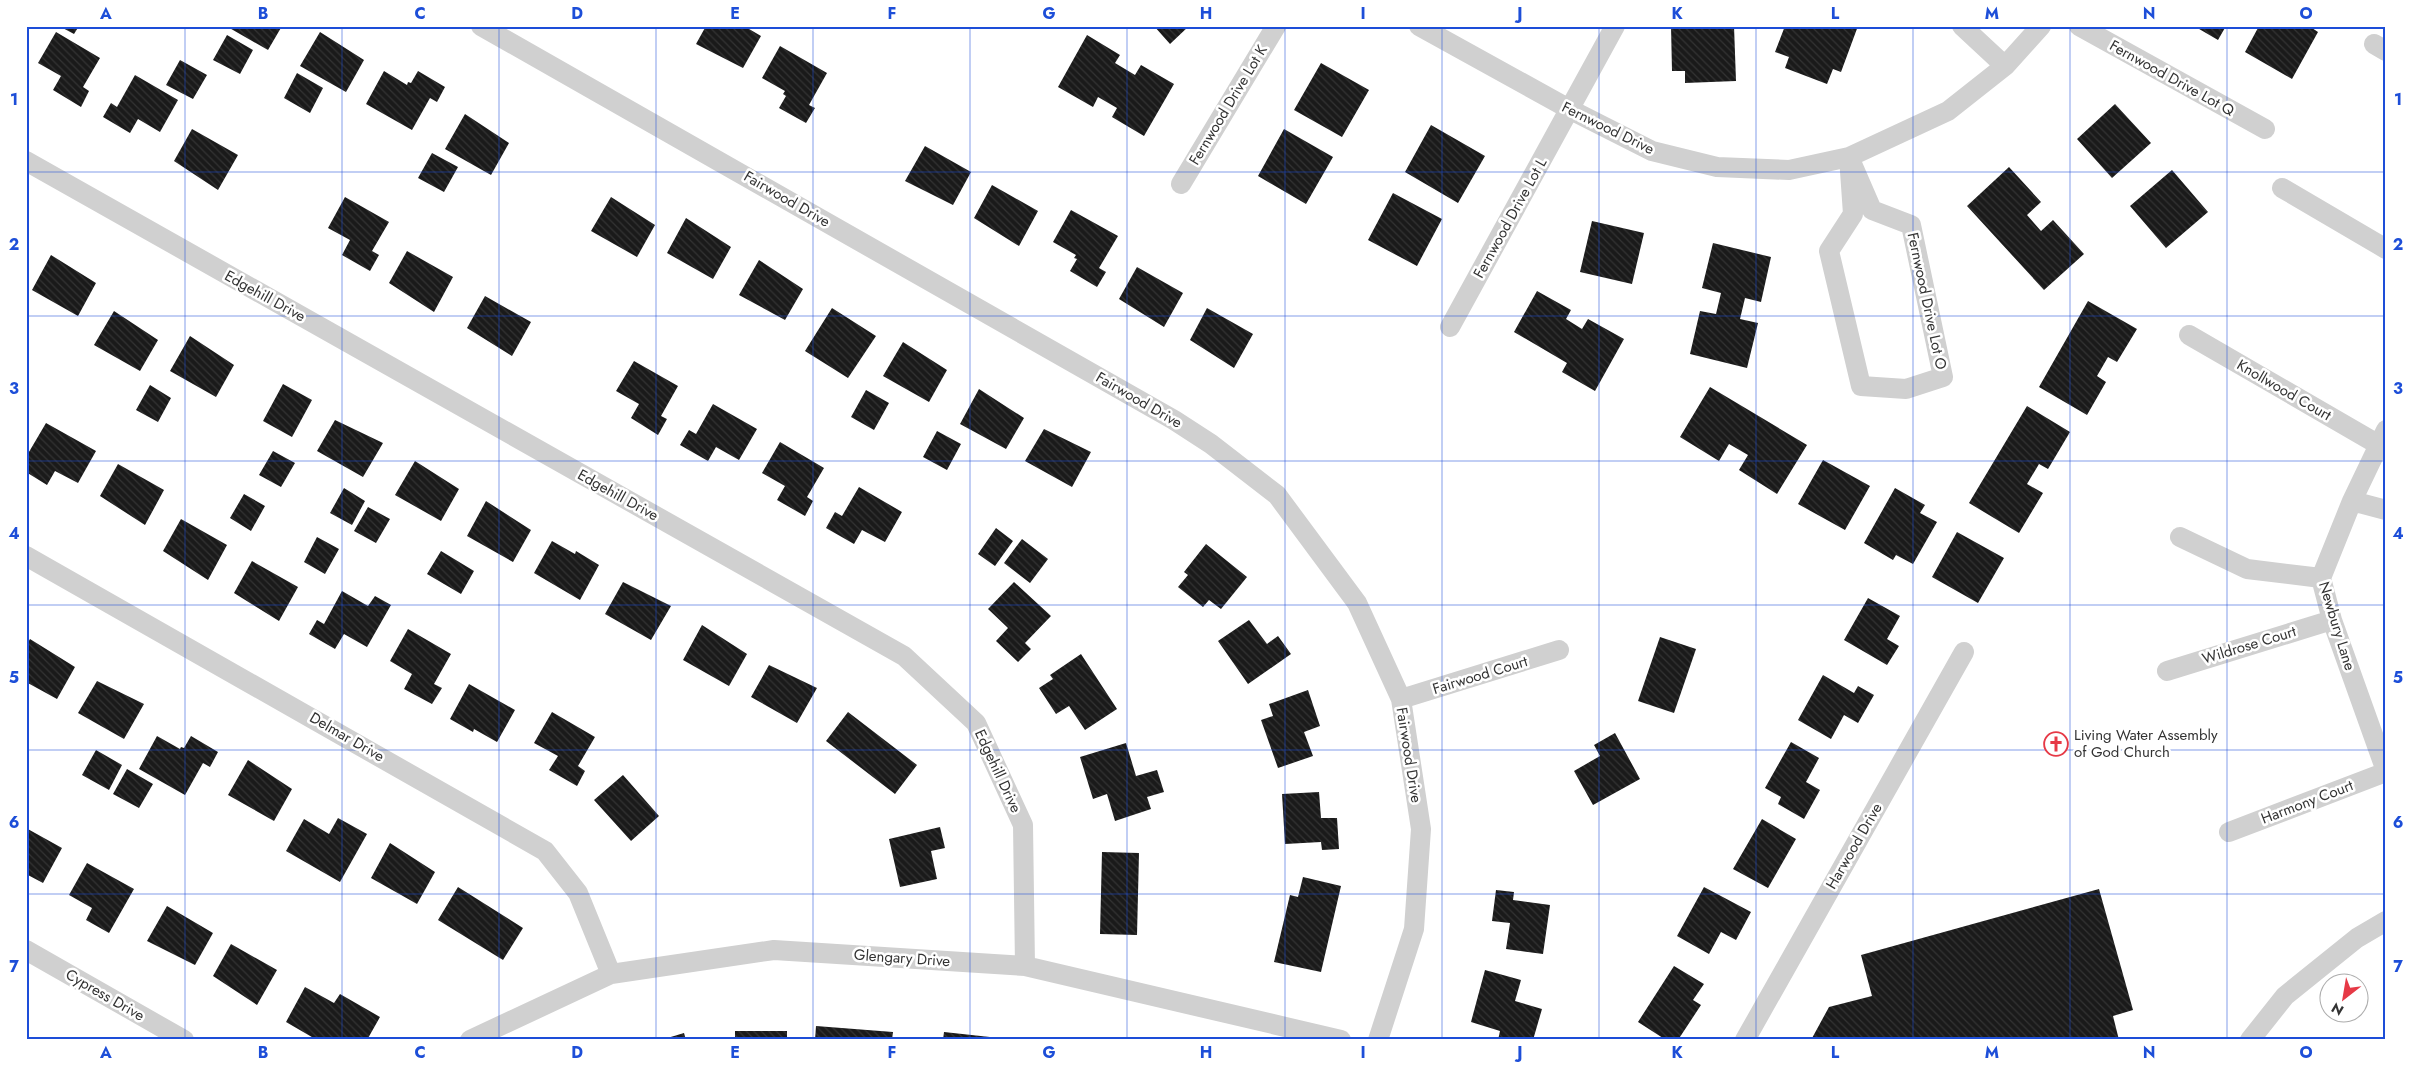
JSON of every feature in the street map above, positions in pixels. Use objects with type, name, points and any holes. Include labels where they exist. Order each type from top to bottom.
[{"type":"street","name":"Fairwood Drive","points":[[481,26],[1118,386],[1211,444],[1276,495],[1356,603],[1401,699],[1421,829],[1416,911],[1414,929],[1378,1040]]},
{"type":"street","name":"Fernwood Drive Lot K","points":[[1181,184],[1276,26]]},
{"type":"street","name":"Fernwood Drive","points":[[1419,26],[1571,110],[1652,151],[1717,167],[1789,170],[1849,156],[1948,111],[2005,66],[2041,26]]},
{"type":"street","name":"Fernwood Drive Lot L","points":[[1450,327],[1571,110],[1615,26]]},
{"type":"street","points":[[1962,26],[2005,66]]},
{"type":"street","name":"Fernwood Drive Lot Q","points":[[2080,26],[2265,129]]},
{"type":"street","name":"Fernwood Drive Lot O","points":[[1849,156],[1872,210],[1911,225],[1943,377],[1906,389],[1861,386],[1829,252],[1853,214],[1849,156]]},
{"type":"street","name":"Edgehill Drive","points":[[26,161],[904,656],[976,723],[1023,825],[1025,966]]},
{"type":"street","points":[[2282,188],[2386,249]]},
{"type":"street","name":"Knollwood Court","points":[[2188,335],[2382,438]]},
{"type":"street","name":"Newbury Lane","points":[[2382,438],[2352,501],[2320,578],[2332,620],[2386,771]]},
{"type":"street","points":[[2352,501],[2386,510]]},
{"type":"street","points":[[2180,537],[2247,569],[2320,578]]},
{"type":"street","name":"Delmar Drive","points":[[26,556],[545,851],[578,893],[611,974]]},
{"type":"street","name":"Wildrose Court","points":[[2167,670],[2332,620]]},
{"type":"street","name":"Fairwood Court","points":[[1401,699],[1559,650]]},
{"type":"street","name":"Harwood Drive","points":[[1744,1040],[1964,652]]},
{"type":"street","name":"Harmony Court","points":[[2229,832],[2386,771]]},
{"type":"street","points":[[2250,1040],[2285,996],[2357,938],[2386,921]]},
{"type":"street","name":"Cypress Drive","points":[[26,950],[184,1040]]},
{"type":"street","name":"Glengary Drive","points":[[470,1040],[611,974],[774,950],[1025,966],[1341,1040]]},
{"type":"building","points":[[59,26],[79,26],[74,34]]},
{"type":"building","points":[[226,26],[282,26],[268,50]]},
{"type":"building","points":[[706,26],[744,26],[761,36],[743,68],[696,44]]},
{"type":"building","points":[[1154,26],[1189,26],[1170,44]]},
{"type":"building","points":[[1671,26],[1734,26],[1736,81],[1685,83],[1685,71],[1672,71]]},
{"type":"building","points":[[1785,26],[1858,26],[1841,72],[1833,69],[1827,84],[1785,68],[1789,57],[1775,52]]},
{"type":"building","points":[[2194,26],[2226,26],[2218,40]]},
{"type":"building","points":[[2259,26],[2309,26],[2318,32],[2292,79],[2245,52]]},
{"type":"building","points":[[56,32],[100,58],[83,87],[89,91],[81,107],[53,90],[61,76],[38,63]]},
{"type":"building","points":[[320,32],[364,60],[346,92],[300,66]]},
{"type":"building","points":[[227,35],[253,50],[240,74],[213,60]]},
{"type":"building","points":[[1087,35],[1120,55],[1115,63],[1135,75],[1141,65],[1174,84],[1144,136],[1112,117],[1117,108],[1098,97],[1093,107],[1058,87]]},
{"type":"building","points":[[780,46],[827,73],[809,105],[815,108],[806,123],[779,108],[786,96],[783,94],[785,91],[762,78]]},
{"type":"building","points":[[180,60],[207,75],[193,99],[166,85]]},
{"type":"building","points":[[1321,63],[1369,90],[1342,137],[1294,110]]},
{"type":"building","points":[[384,71],[407,85],[408,82],[411,83],[418,71],[445,87],[437,102],[430,98],[412,130],[366,104]]},
{"type":"building","points":[[297,73],[323,88],[310,113],[284,98]]},
{"type":"building","points":[[135,75],[178,100],[160,132],[138,119],[130,133],[103,117],[111,103],[117,107]]},
{"type":"building","points":[[2115,104],[2151,143],[2112,178],[2077,139]]},
{"type":"building","points":[[465,114],[509,143],[491,175],[445,149]]},
{"type":"building","points":[[1431,125],[1485,156],[1458,203],[1405,172]]},
{"type":"building","points":[[192,129],[238,155],[218,190],[174,161]]},
{"type":"building","points":[[1284,129],[1333,157],[1306,204],[1258,176]]},
{"type":"building","points":[[925,146],[971,172],[953,205],[905,181]]},
{"type":"building","points":[[432,153],[458,167],[444,192],[418,178]]},
{"type":"building","points":[[2009,167],[2041,202],[2027,215],[2041,231],[2053,220],[2084,254],[2044,290],[1967,206]]},
{"type":"building","points":[[2172,170],[2208,212],[2166,248],[2130,206]]},
{"type":"building","points":[[992,185],[1038,211],[1019,246],[974,218]]},
{"type":"building","points":[[1393,193],[1442,219],[1417,266],[1368,240]]},
{"type":"building","points":[[345,197],[389,222],[372,251],[379,255],[370,271],[342,255],[350,240],[328,228]]},
{"type":"building","points":[[611,197],[655,225],[637,257],[591,231]]},
{"type":"building","points":[[1071,210],[1118,236],[1099,268],[1106,272],[1097,287],[1070,271],[1077,259],[1074,258],[1076,255],[1053,242]]},
{"type":"building","points":[[686,218],[731,247],[713,279],[667,253]]},
{"type":"building","points":[[1592,221],[1644,233],[1632,284],[1580,272]]},
{"type":"building","points":[[1713,243],[1771,257],[1761,302],[1745,298],[1740,319],[1758,323],[1747,368],[1690,354],[1700,311],[1716,314],[1721,293],[1702,288]]},
{"type":"building","points":[[407,251],[453,277],[434,312],[389,283]]},
{"type":"building","points":[[51,255],[96,283],[78,316],[32,290]]},
{"type":"building","points":[[759,260],[803,289],[785,320],[739,295]]},
{"type":"building","points":[[1137,267],[1183,293],[1164,327],[1119,299]]},
{"type":"building","points":[[1537,291],[1571,310],[1566,319],[1582,329],[1588,319],[1624,339],[1595,391],[1562,372],[1567,363],[1514,332]]},
{"type":"building","points":[[485,296],[531,322],[512,356],[467,328]]},
{"type":"building","points":[[2088,301],[2137,329],[2117,362],[2108,357],[2097,376],[2106,382],[2087,415],[2039,387]]},
{"type":"building","points":[[832,308],[876,336],[848,378],[805,351]]},
{"type":"building","points":[[1207,308],[1253,334],[1234,368],[1190,340]]},
{"type":"building","points":[[114,311],[158,340],[140,371],[94,345]]},
{"type":"building","points":[[190,336],[234,365],[216,397],[170,371]]},
{"type":"building","points":[[903,342],[947,370],[929,402],[883,376]]},
{"type":"building","points":[[634,361],[678,386],[661,416],[667,419],[658,435],[631,418],[639,404],[616,391]]},
{"type":"building","points":[[283,384],[312,400],[292,437],[263,421]]},
{"type":"building","points":[[150,385],[171,398],[158,422],[136,410]]},
{"type":"building","points":[[1710,387],[1807,445],[1777,494],[1739,470],[1748,455],[1729,444],[1719,461],[1680,437]]},
{"type":"building","points":[[979,389],[1024,418],[1006,449],[960,424]]},
{"type":"building","points":[[866,390],[889,403],[874,430],[851,417]]},
{"type":"building","points":[[713,404],[757,429],[739,460],[716,447],[708,461],[680,445],[689,430],[696,434]]},
{"type":"building","points":[[2027,406],[2070,432],[2048,469],[2039,464],[2027,484],[2043,493],[2019,533],[1969,503]]},
{"type":"building","points":[[335,420],[383,443],[363,477],[317,451]]},
{"type":"building","points":[[46,423],[96,451],[78,483],[55,471],[47,485],[26,472],[26,457]]},
{"type":"building","points":[[1044,429],[1091,452],[1072,487],[1025,461]]},
{"type":"building","points":[[937,431],[961,444],[947,470],[923,457]]},
{"type":"building","points":[[780,442],[824,468],[807,497],[813,501],[805,516],[777,500],[785,486],[762,473]]},
{"type":"building","points":[[273,451],[295,463],[281,487],[259,475]]},
{"type":"building","points":[[1823,460],[1870,486],[1845,530],[1798,504]]},
{"type":"building","points":[[415,461],[459,489],[441,521],[395,495]]},
{"type":"building","points":[[118,464],[164,490],[145,525],[100,496]]},
{"type":"building","points":[[859,487],[902,512],[885,542],[862,530],[854,544],[826,528],[835,512],[842,516]]},
{"type":"building","points":[[344,488],[365,501],[352,525],[330,513]]},
{"type":"building","points":[[1895,488],[1925,505],[1920,513],[1937,522],[1913,564],[1896,555],[1893,560],[1864,543]]},
{"type":"building","points":[[244,494],[265,506],[251,531],[230,518]]},
{"type":"building","points":[[486,501],[531,530],[513,562],[467,536]]},
{"type":"building","points":[[368,507],[390,519],[376,543],[354,531]]},
{"type":"building","points":[[181,519],[227,545],[208,580],[163,551]]},
{"type":"building","points":[[996,528],[1013,541],[995,566],[978,554]]},
{"type":"building","points":[[1957,532],[2004,558],[1978,603],[1932,577]]},
{"type":"building","points":[[317,537],[339,549],[325,574],[304,562]]},
{"type":"building","points":[[1022,539],[1048,559],[1030,583],[1004,563]]},
{"type":"building","points":[[552,541],[575,554],[576,551],[599,565],[580,600],[534,573]]},
{"type":"building","points":[[1206,544],[1247,577],[1221,609],[1209,600],[1203,607],[1178,587],[1188,575],[1184,572]]},
{"type":"building","points":[[441,551],[474,571],[461,594],[427,574]]},
{"type":"building","points":[[252,561],[298,587],[279,621],[234,593]]},
{"type":"building","points":[[623,582],[671,606],[651,640],[605,614]]},
{"type":"building","points":[[1014,582],[1051,616],[1025,643],[1031,649],[1018,662],[996,641],[1008,628],[988,609]]},
{"type":"building","points":[[342,591],[368,606],[375,596],[391,605],[367,647],[344,634],[335,649],[309,634],[317,620],[324,624]]},
{"type":"building","points":[[1868,598],[1900,616],[1887,639],[1899,646],[1887,665],[1844,640]]},
{"type":"building","points":[[1249,620],[1267,644],[1278,636],[1291,654],[1248,684],[1218,641]]},
{"type":"building","points":[[702,625],[747,654],[729,686],[683,660]]},
{"type":"building","points":[[408,629],[451,654],[434,684],[442,688],[432,704],[404,689],[412,674],[390,661]]},
{"type":"building","points":[[1660,637],[1696,649],[1674,713],[1638,701]]},
{"type":"building","points":[[30,639],[75,667],[57,699],[26,682],[26,646]]},
{"type":"building","points":[[1081,654],[1117,709],[1085,730],[1069,706],[1056,714],[1039,688],[1053,679],[1050,675]]},
{"type":"building","points":[[769,665],[817,688],[797,723],[751,697]]},
{"type":"building","points":[[1823,675],[1854,693],[1858,686],[1874,695],[1858,723],[1844,715],[1831,739],[1798,720]]},
{"type":"building","points":[[97,681],[144,704],[124,739],[78,713]]},
{"type":"building","points":[[469,684],[515,710],[497,742],[474,729],[473,732],[450,719]]},
{"type":"building","points":[[1308,690],[1320,726],[1304,732],[1313,756],[1278,768],[1261,720],[1273,716],[1269,704]]},
{"type":"building","points":[[552,712],[595,737],[578,766],[585,771],[577,786],[549,770],[558,756],[534,743]]},
{"type":"building","points":[[848,712],[917,765],[895,794],[826,741]]},
{"type":"building","points":[[1615,733],[1640,779],[1593,805],[1574,771],[1600,756],[1594,745]]},
{"type":"building","points":[[157,736],[180,749],[181,747],[184,748],[191,736],[218,752],[210,767],[203,763],[185,795],[139,769]]},
{"type":"building","points":[[1791,742],[1819,758],[1806,782],[1820,790],[1804,819],[1778,804],[1781,797],[1765,788]]},
{"type":"building","points":[[1126,743],[1136,776],[1157,770],[1164,792],[1147,797],[1151,809],[1115,821],[1107,794],[1093,799],[1080,757]]},
{"type":"building","points":[[96,750],[122,765],[109,790],[82,775]]},
{"type":"building","points":[[248,760],[292,789],[274,821],[228,795]]},
{"type":"building","points":[[127,769],[153,784],[139,808],[113,794]]},
{"type":"building","points":[[623,775],[659,816],[631,841],[594,800]]},
{"type":"building","points":[[1319,792],[1321,818],[1337,818],[1339,849],[1322,850],[1321,842],[1285,844],[1282,794]]},
{"type":"building","points":[[338,818],[367,834],[340,882],[286,851],[304,819],[329,834]]},
{"type":"building","points":[[1762,819],[1796,839],[1768,888],[1733,869]]},
{"type":"building","points":[[940,827],[945,848],[931,851],[937,879],[900,887],[889,839]]},
{"type":"building","points":[[26,828],[62,848],[43,883],[26,874]]},
{"type":"building","points":[[390,843],[435,872],[417,904],[371,878]]},
{"type":"building","points":[[1102,852],[1139,853],[1137,935],[1100,934]]},
{"type":"building","points":[[87,863],[134,889],[109,933],[86,920],[92,908],[69,895]]},
{"type":"building","points":[[1303,877],[1341,886],[1321,972],[1274,962],[1290,895],[1298,897]]},
{"type":"building","points":[[458,887],[523,928],[503,960],[438,920]]},
{"type":"building","points":[[1704,887],[1751,912],[1736,940],[1721,932],[1709,954],[1677,936]]},
{"type":"building","points":[[2099,889],[2133,1010],[2113,1016],[2119,1040],[1811,1040],[1829,1007],[1872,996],[1861,955]]},
{"type":"building","points":[[1496,890],[1514,892],[1513,900],[1550,905],[1543,954],[1506,949],[1510,923],[1492,921]]},
{"type":"building","points":[[167,906],[213,933],[195,965],[147,941]]},
{"type":"building","points":[[231,944],[277,970],[257,1005],[213,976]]},
{"type":"building","points":[[1674,966],[1704,984],[1693,1000],[1701,1005],[1678,1040],[1666,1040],[1638,1022]]},
{"type":"building","points":[[1485,970],[1521,980],[1515,1001],[1542,1009],[1533,1040],[1498,1040],[1500,1031],[1471,1022]]},
{"type":"building","points":[[305,987],[334,1003],[340,994],[380,1017],[367,1040],[317,1040],[286,1022]]},
{"type":"building","points":[[816,1026],[893,1032],[892,1040],[815,1040]]},
{"type":"building","points":[[735,1031],[787,1031],[787,1040],[735,1040]]},
{"type":"building","points":[[944,1032],[999,1038],[999,1040],[943,1040]]},
{"type":"building","points":[[684,1033],[686,1040],[664,1040],[664,1039]]},
{"type":"place","name":"Living Water Assembly of God Church","points":[[2056,744]]}]
